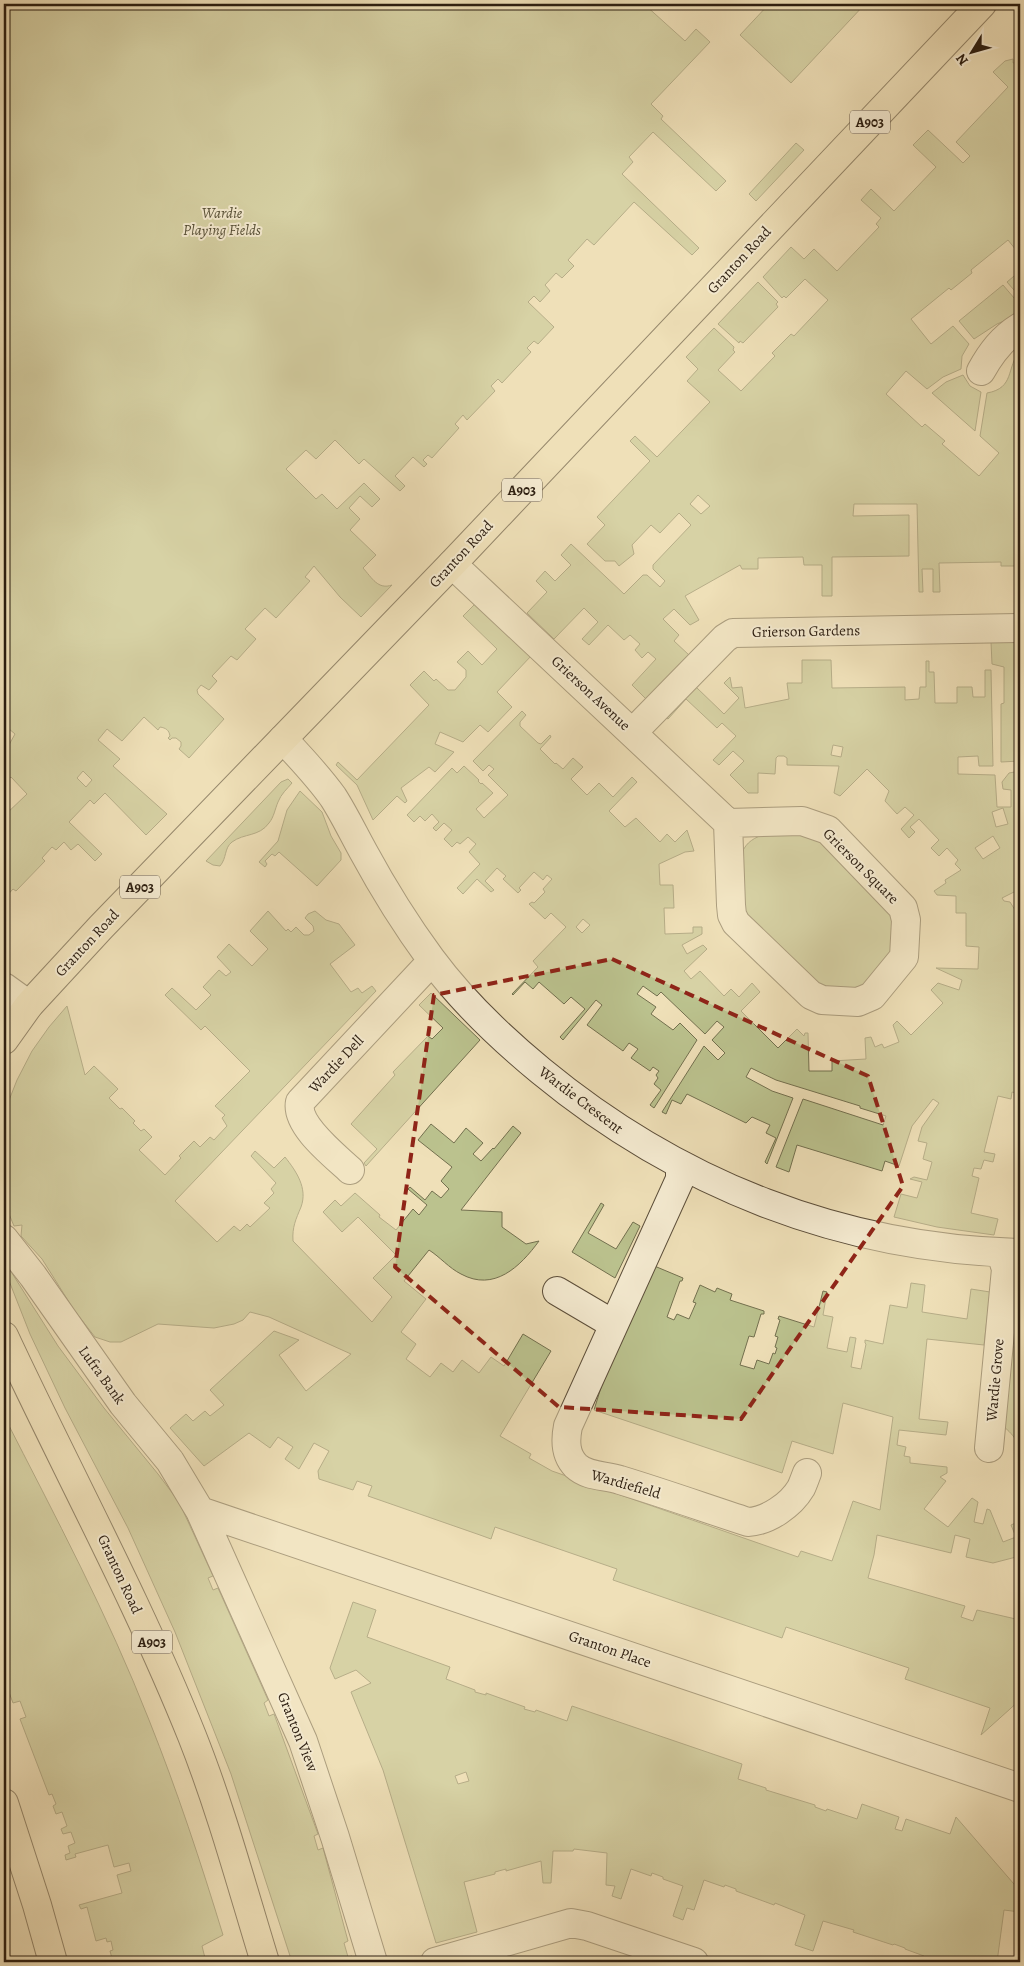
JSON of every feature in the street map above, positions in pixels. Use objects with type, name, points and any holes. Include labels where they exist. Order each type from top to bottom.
[{"type":"main road","name":"Granton Road","points":[[4,1040],[29,1005],[452,564],[982,4]]},
{"type":"main road","name":"Granton Road","points":[[4,1336],[155,1648],[192,1737],[224,1828],[265,1962]]},
{"type":"main road","points":[[4,1803],[35,1896],[53,1962]]},
{"type":"street","points":[[980,371],[996,346],[1006,336],[1020,327]]},
{"type":"street","name":"Grierson Avenue","points":[[452,564],[633,732],[728,824]]},
{"type":"street","name":"Grierson Gardens","points":[[633,732],[725,638],[733,633],[1020,628]]},
{"type":"street","name":"Wardie Crescent","points":[[283,740],[310,768],[334,798],[379,879],[432,961],[471,1006],[513,1047],[623,1132],[680,1165],[753,1199],[829,1224],[917,1244],[1011,1253]]},
{"type":"street","name":"Grierson Square","points":[[802,821],[828,830],[903,908],[906,920],[904,957],[872,996],[858,1002],[822,1000],[811,995],[736,924],[732,915],[731,905],[728,824],[802,821]]},
{"type":"street","name":"Wardie Dell","points":[[350,1170],[304,1124],[298,1109],[300,1102],[432,961]]},
{"type":"street","points":[[4,987],[29,1005]]},
{"type":"street","name":"Wardiefield","points":[[680,1165],[680,1179],[568,1426],[566,1443],[570,1458],[584,1472],[618,1479],[748,1522],[757,1522],[780,1509],[801,1488],[807,1473]]},
{"type":"street","name":"Lufra Bank","points":[[4,1239],[33,1276],[123,1404],[170,1461],[200,1511]]},
{"type":"street","name":"Wardie Grove","points":[[990,1448],[1006,1269],[1011,1253]]},
{"type":"street","points":[[557,1291],[613,1324]]},
{"type":"street","name":"Granton Place","points":[[200,1511],[1020,1788]]},
{"type":"street","name":"Granton View","points":[[200,1511],[303,1741],[373,1962]]},
{"type":"street","points":[[435,1962],[571,1923],[587,1926],[694,1962]]},
{"type":"highlighted area","points":[[612,959],[868,1076],[903,1186],[741,1419],[559,1407],[395,1267],[434,995]]},
{"type":"green space","name":"Wardie Playing Fields","points":[[4,4],[644,4],[685,41],[696,29],[710,42],[651,104],[663,116],[661,119],[726,181],[716,191],[653,132],[629,157],[633,162],[622,174],[699,248],[692,255],[634,202],[594,245],[587,239],[568,260],[574,266],[562,278],[556,273],[545,285],[550,291],[540,302],[534,296],[528,302],[554,327],[538,344],[534,341],[527,348],[531,352],[502,383],[498,379],[491,386],[495,391],[467,420],[463,415],[455,424],[459,428],[432,458],[428,455],[423,460],[427,464],[424,467],[413,457],[395,476],[405,486],[400,491],[364,459],[359,464],[335,440],[316,459],[306,450],[286,469],[316,499],[322,494],[337,509],[364,483],[380,499],[372,507],[360,496],[349,508],[360,519],[350,530],[376,555],[363,568],[379,584],[383,586],[392,585],[361,617],[340,597],[314,566],[305,577],[310,581],[276,618],[265,608],[245,629],[256,639],[237,660],[231,656],[212,676],[217,681],[209,690],[201,685],[197,690],[198,694],[224,719],[189,758],[179,749],[181,742],[176,738],[170,740],[167,730],[160,727],[158,730],[144,717],[122,741],[107,729],[98,740],[120,759],[113,766],[167,814],[146,835],[105,793],[94,804],[90,800],[69,822],[102,854],[95,861],[78,844],[71,850],[64,842],[56,850],[52,847],[42,858],[45,861],[16,891],[13,889],[4,899],[4,816],[27,794],[11,777],[6,781],[4,780],[4,754],[15,734],[8,728],[4,728]],"holes":[[[83,771],[92,780],[86,787],[77,778]]]},
{"type":"green space","points":[[769,4],[865,4],[791,83],[740,35]]},
{"type":"green space","points":[[1013,59],[1013,63],[1020,62],[1020,255],[1008,240],[971,270],[972,273],[951,290],[949,288],[911,319],[931,344],[953,326],[969,344],[962,356],[961,369],[943,377],[927,389],[906,371],[886,394],[922,427],[925,424],[945,441],[942,444],[979,476],[999,453],[980,436],[987,393],[1002,387],[1006,382],[1020,350],[1020,566],[1001,566],[1001,562],[939,563],[940,592],[933,592],[933,569],[922,569],[923,592],[919,592],[917,504],[854,504],[853,516],[909,515],[909,556],[832,557],[832,596],[822,596],[822,565],[804,565],[803,557],[758,558],[758,569],[742,569],[740,565],[685,596],[699,620],[690,625],[674,609],[663,619],[679,635],[674,641],[689,655],[646,699],[632,685],[656,659],[648,652],[642,658],[635,650],[640,644],[630,635],[624,640],[608,625],[589,645],[582,639],[598,622],[584,608],[554,639],[527,613],[547,592],[536,581],[545,571],[555,581],[571,565],[561,555],[571,544],[624,594],[643,575],[647,575],[660,587],[665,581],[653,569],[653,565],[691,525],[679,513],[660,533],[651,525],[632,545],[634,554],[619,566],[615,561],[605,561],[587,544],[605,525],[597,517],[650,461],[630,441],[635,436],[657,457],[710,402],[687,381],[698,369],[686,357],[714,328],[734,347],[733,350],[735,352],[718,370],[741,391],[775,356],[772,353],[791,334],[794,336],[828,300],[805,279],[786,298],[784,296],[782,298],[763,277],[791,247],[804,259],[814,249],[837,271],[879,227],[876,224],[881,218],[861,200],[871,189],[894,211],[936,167],[913,145],[928,130],[963,163],[970,156],[956,142],[1008,87],[993,72],[1005,61]],"holes":[[[698,495],[710,506],[701,514],[690,504]]]},
{"type":"green space","points":[[796,143],[804,150],[756,201],[749,194]]},
{"type":"green space","points":[[1020,271],[1020,297],[1007,282]]},
{"type":"green space","points":[[758,282],[778,302],[776,304],[778,307],[743,343],[740,341],[739,343],[718,324]]},
{"type":"green space","points":[[1003,285],[1020,305],[1020,314],[997,324],[974,339],[959,321]]},
{"type":"green space","points":[[963,375],[970,386],[981,392],[975,431],[932,393],[946,382]]},
{"type":"green space","points":[[477,602],[532,655],[497,692],[512,707],[488,732],[480,725],[463,742],[440,732],[435,744],[454,752],[435,772],[429,767],[401,788],[407,801],[405,803],[397,796],[373,820],[357,785],[336,765],[338,762],[357,780],[429,705],[410,685],[424,671],[434,681],[436,679],[448,690],[455,690],[466,677],[466,670],[457,662],[468,651],[482,665],[497,649],[463,616]]},
{"type":"green space","points":[[991,642],[1020,642],[1020,761],[1001,762],[1001,704],[1004,703],[1004,667],[992,664]]},
{"type":"green space","points":[[802,660],[831,660],[832,688],[905,687],[905,700],[919,699],[920,687],[926,687],[926,661],[929,661],[929,672],[934,672],[935,703],[957,703],[957,687],[972,687],[973,697],[985,697],[985,670],[991,670],[993,766],[979,766],[978,756],[958,757],[958,774],[995,775],[997,807],[1011,807],[1011,790],[1003,789],[1002,782],[1009,773],[1020,771],[1020,889],[1002,898],[1004,901],[1010,902],[1015,910],[1018,908],[1020,911],[1020,1044],[1015,1046],[1020,1055],[1020,1094],[1012,1092],[1011,1099],[998,1096],[984,1152],[995,1154],[993,1162],[984,1160],[981,1169],[974,1168],[972,1176],[979,1178],[971,1213],[998,1219],[994,1235],[937,1227],[894,1217],[901,1194],[917,1198],[922,1182],[910,1179],[914,1177],[927,1180],[932,1162],[923,1159],[927,1143],[918,1141],[922,1127],[939,1103],[933,1099],[912,1126],[899,1166],[885,1161],[882,1171],[797,1145],[789,1172],[776,1167],[803,1099],[883,1125],[886,1116],[776,1080],[751,1068],[746,1077],[772,1091],[793,1098],[767,1164],[765,1162],[776,1138],[766,1133],[770,1125],[752,1117],[746,1123],[687,1094],[681,1104],[672,1100],[666,1114],[662,1112],[704,1046],[718,1060],[725,1053],[712,1040],[724,1027],[717,1021],[705,1034],[661,992],[657,996],[643,986],[637,994],[656,1007],[651,1014],[673,1030],[680,1023],[697,1040],[654,1108],[650,1105],[661,1090],[654,1084],[658,1078],[656,1075],[659,1071],[653,1067],[650,1071],[631,1058],[638,1049],[629,1043],[623,1051],[587,1025],[602,1005],[596,1000],[563,1040],[560,1037],[585,1009],[571,997],[564,1004],[539,982],[533,989],[525,982],[512,994],[538,967],[533,961],[566,927],[551,913],[545,919],[529,904],[534,903],[545,892],[543,889],[552,879],[547,875],[543,880],[534,872],[519,888],[521,890],[518,893],[503,879],[506,876],[497,868],[485,881],[494,890],[491,892],[477,879],[463,894],[457,888],[480,864],[469,852],[476,844],[468,837],[460,844],[457,842],[452,847],[444,839],[452,830],[444,823],[436,831],[433,828],[439,822],[432,814],[425,821],[420,816],[414,822],[407,815],[452,768],[457,773],[464,766],[481,784],[493,793],[476,809],[484,818],[508,795],[488,775],[494,769],[489,765],[483,771],[473,761],[522,711],[526,715],[520,722],[520,726],[538,743],[541,744],[550,735],[551,737],[540,749],[555,764],[563,769],[573,758],[583,767],[571,779],[587,795],[599,783],[613,797],[632,777],[637,782],[609,811],[625,827],[636,818],[660,842],[667,834],[675,842],[687,830],[694,851],[685,852],[659,864],[660,885],[673,885],[674,908],[664,908],[665,934],[693,933],[693,927],[702,927],[702,934],[682,945],[687,954],[703,945],[707,949],[684,971],[691,979],[700,971],[724,996],[731,989],[739,997],[752,983],[760,992],[741,1011],[778,1048],[797,1029],[804,1036],[805,1033],[808,1033],[809,1071],[832,1071],[832,1061],[866,1059],[865,1038],[871,1037],[875,1047],[882,1044],[884,1048],[899,1042],[893,1025],[897,1021],[911,1035],[943,1003],[931,990],[938,983],[959,990],[962,980],[936,968],[978,969],[979,947],[966,946],[966,913],[956,913],[956,896],[937,895],[934,891],[946,883],[945,880],[961,870],[955,864],[958,860],[947,848],[939,856],[931,848],[939,840],[919,819],[910,827],[915,832],[909,838],[901,829],[914,815],[905,807],[897,814],[885,801],[889,791],[867,769],[840,796],[834,793],[839,766],[787,765],[787,758],[778,756],[776,758],[775,774],[758,773],[758,793],[748,793],[730,775],[744,761],[733,751],[719,765],[713,760],[736,736],[722,723],[717,728],[686,699],[668,719],[665,717],[696,687],[724,714],[739,698],[724,683],[730,677],[732,688],[742,687],[745,708],[789,699],[787,683],[802,683]],"holes":[[[833,745],[843,747],[841,757],[831,755]],[[1003,808],[1008,824],[996,827],[992,812]],[[993,836],[1000,848],[983,859],[975,848]],[[583,919],[590,925],[582,933],[576,927]]]},
{"type":"green space","points":[[288,779],[292,783],[281,796],[269,823],[261,831],[241,837],[229,844],[220,866],[206,861],[281,782]]},
{"type":"green space","points":[[300,791],[322,812],[331,836],[341,853],[341,860],[317,886],[279,852],[275,856],[272,854],[265,861],[267,864],[265,867],[259,862],[278,841],[287,810]]},
{"type":"green space","points":[[766,834],[818,835],[896,912],[895,950],[868,987],[823,991],[743,915],[740,873],[742,853],[751,840]]},
{"type":"green space","points":[[268,911],[286,931],[288,929],[291,932],[296,927],[304,935],[309,935],[314,931],[313,926],[305,918],[308,914],[315,911],[326,920],[339,924],[355,945],[330,964],[351,992],[358,988],[362,993],[372,986],[376,991],[175,1201],[217,1242],[234,1226],[240,1231],[247,1224],[250,1227],[270,1208],[264,1203],[274,1193],[271,1189],[276,1183],[251,1156],[255,1151],[274,1168],[285,1157],[300,1180],[303,1193],[303,1200],[294,1227],[293,1241],[372,1322],[392,1297],[373,1278],[396,1255],[358,1217],[342,1232],[323,1212],[335,1200],[341,1206],[355,1193],[380,1215],[379,1217],[396,1230],[413,1209],[419,1215],[427,1205],[408,1189],[410,1187],[425,1200],[432,1191],[441,1198],[449,1189],[441,1181],[452,1167],[418,1140],[431,1124],[454,1143],[466,1128],[483,1143],[473,1154],[481,1161],[513,1126],[521,1133],[461,1210],[502,1212],[502,1227],[526,1244],[539,1241],[515,1268],[495,1278],[484,1280],[473,1279],[461,1274],[429,1250],[404,1281],[426,1299],[401,1332],[416,1344],[406,1359],[430,1377],[441,1363],[453,1372],[462,1360],[479,1373],[491,1357],[504,1366],[523,1334],[551,1351],[500,1436],[531,1454],[529,1458],[552,1471],[798,1557],[801,1551],[832,1561],[853,1501],[880,1510],[893,1417],[843,1403],[833,1454],[792,1441],[782,1473],[594,1410],[603,1381],[652,1265],[683,1278],[680,1281],[667,1317],[674,1320],[677,1314],[689,1319],[696,1303],[693,1302],[700,1285],[715,1292],[717,1288],[732,1294],[730,1300],[764,1311],[764,1314],[761,1314],[754,1337],[749,1336],[740,1365],[754,1369],[757,1360],[769,1364],[773,1353],[775,1354],[778,1337],[775,1336],[780,1320],[778,1319],[779,1316],[814,1327],[823,1291],[827,1292],[823,1315],[833,1317],[827,1348],[847,1352],[850,1337],[856,1338],[851,1367],[861,1369],[866,1344],[865,1340],[883,1344],[890,1305],[907,1308],[911,1283],[925,1285],[922,1312],[967,1319],[971,1289],[990,1292],[984,1345],[927,1339],[919,1419],[948,1422],[946,1435],[899,1430],[897,1445],[906,1447],[904,1456],[910,1457],[910,1463],[947,1467],[947,1473],[940,1477],[946,1481],[924,1509],[948,1527],[972,1498],[978,1502],[974,1522],[983,1524],[987,1509],[990,1510],[1003,1542],[1016,1537],[1011,1525],[1020,1521],[1020,1556],[993,1563],[966,1557],[970,1539],[955,1535],[951,1553],[877,1535],[868,1578],[965,1606],[961,1617],[973,1621],[977,1610],[1020,1620],[1020,1700],[981,1735],[990,1708],[905,1679],[909,1668],[786,1627],[782,1638],[613,1580],[617,1569],[495,1527],[491,1539],[368,1496],[372,1486],[357,1481],[353,1490],[319,1479],[318,1471],[329,1451],[314,1443],[299,1469],[285,1459],[293,1447],[278,1437],[270,1448],[249,1433],[204,1466],[170,1428],[186,1414],[193,1421],[205,1411],[210,1416],[224,1405],[210,1390],[274,1331],[299,1340],[279,1355],[306,1391],[351,1354],[269,1317],[250,1312],[243,1320],[234,1324],[214,1328],[158,1324],[121,1342],[110,1342],[95,1337],[74,1310],[42,1259],[21,1236],[22,1225],[14,1226],[4,1202],[4,1113],[17,1080],[32,1051],[67,1006],[85,1075],[94,1066],[118,1089],[109,1098],[135,1121],[133,1123],[141,1131],[144,1129],[152,1137],[139,1150],[165,1175],[181,1158],[179,1156],[194,1141],[200,1147],[210,1137],[214,1140],[227,1126],[222,1118],[225,1115],[215,1106],[250,1071],[205,1026],[201,1030],[165,995],[172,988],[196,1010],[211,995],[203,987],[219,970],[226,976],[231,972],[217,957],[229,944],[252,966],[268,949],[250,931]]},
{"type":"green space","points":[[431,993],[480,1040],[366,1166],[364,1163],[377,1149],[351,1124],[395,1075],[393,1072],[428,1036],[432,1039],[443,1028],[419,1005]]},
{"type":"green space","points":[[601,1203],[604,1205],[588,1233],[616,1249],[633,1222],[640,1226],[615,1278],[572,1252]]},
{"type":"green space","points":[[4,1268],[10,1270],[58,1346],[104,1408],[179,1502],[213,1576],[208,1578],[213,1590],[218,1588],[268,1700],[264,1703],[269,1716],[274,1714],[318,1834],[314,1836],[318,1850],[323,1848],[348,1941],[344,1943],[348,1957],[352,1956],[354,1962],[292,1962],[231,1774],[175,1632],[128,1528],[65,1408],[30,1334]]},
{"type":"green space","points":[[1012,1347],[1020,1347],[1020,1461],[1017,1461],[1019,1450],[1016,1441],[1003,1426]]},
{"type":"green space","points":[[4,1416],[99,1604],[133,1681],[169,1773],[223,1935],[202,1946],[206,1962],[113,1962],[110,1951],[113,1950],[111,1941],[107,1942],[106,1938],[96,1941],[87,1907],[81,1909],[79,1905],[122,1893],[117,1875],[131,1871],[129,1863],[114,1867],[108,1845],[75,1854],[76,1857],[66,1860],[65,1855],[70,1853],[68,1846],[75,1843],[71,1832],[63,1834],[61,1829],[67,1826],[62,1812],[56,1814],[53,1806],[56,1804],[52,1794],[49,1795],[20,1719],[26,1717],[20,1701],[13,1703],[4,1679]]},
{"type":"green space","points":[[353,1602],[376,1610],[367,1637],[450,1667],[446,1679],[475,1690],[475,1692],[486,1695],[486,1693],[525,1707],[524,1709],[535,1712],[536,1710],[567,1721],[572,1706],[742,1764],[738,1779],[815,1805],[815,1807],[826,1811],[827,1809],[857,1819],[862,1804],[899,1817],[895,1829],[902,1831],[906,1819],[950,1834],[956,1817],[1020,1891],[1020,1912],[1004,1910],[997,1962],[922,1962],[924,1956],[905,1948],[823,1921],[813,1951],[795,1945],[805,1915],[736,1891],[736,1889],[725,1885],[724,1887],[704,1880],[694,1910],[687,1908],[683,1920],[673,1916],[683,1886],[652,1873],[651,1876],[631,1869],[621,1899],[612,1896],[615,1886],[606,1885],[607,1853],[574,1849],[573,1851],[553,1851],[551,1883],[543,1883],[541,1861],[464,1882],[477,1932],[436,1943],[383,1770],[351,1692],[371,1683],[356,1670],[335,1679],[330,1668]],"holes":[[[466,1772],[469,1781],[458,1784],[455,1776]]]}]
